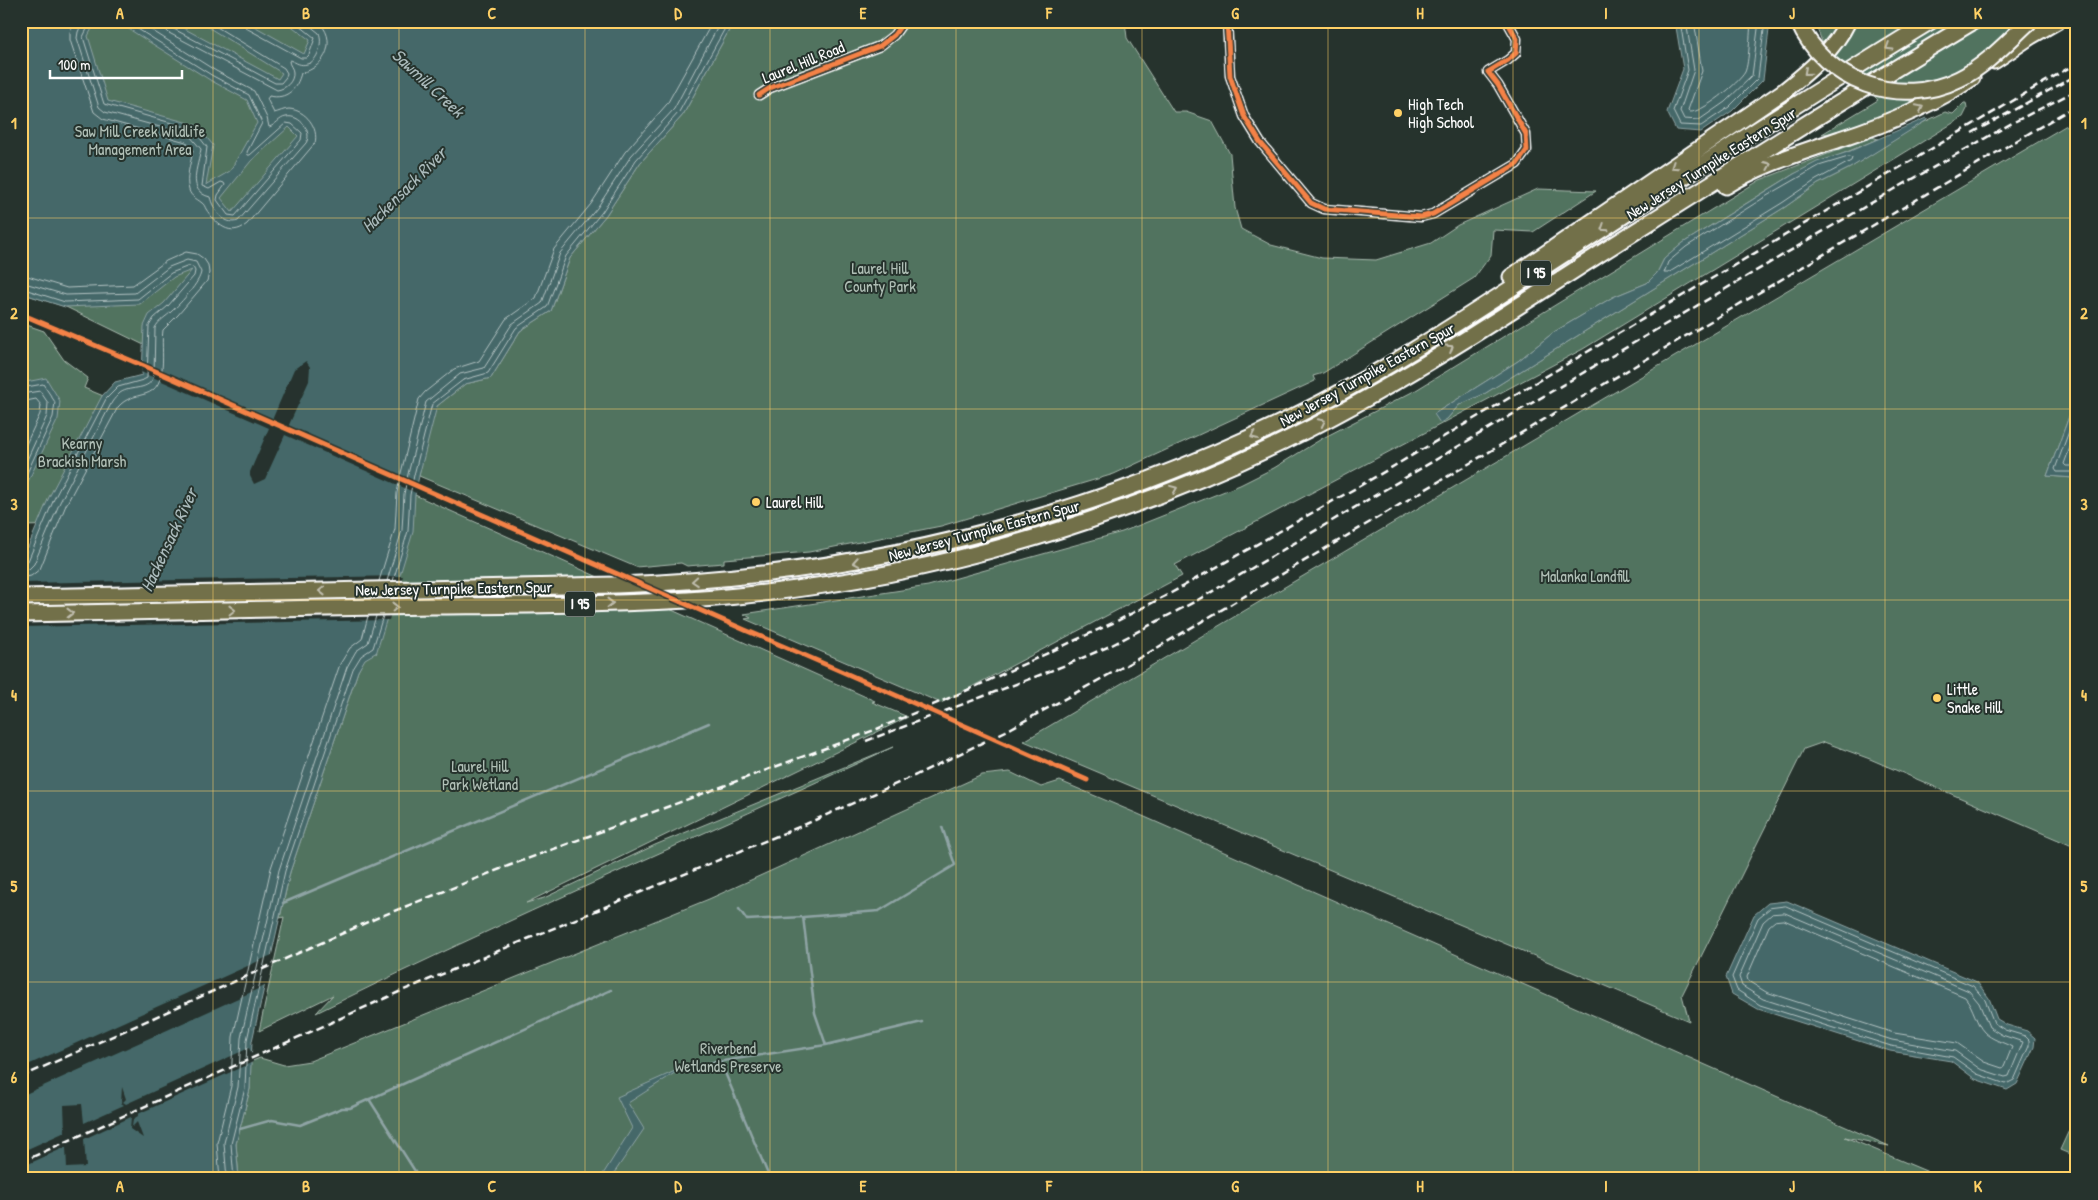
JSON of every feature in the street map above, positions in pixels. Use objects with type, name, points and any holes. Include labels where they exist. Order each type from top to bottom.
[{"type":"highway","points":[[1798,21],[1814,48],[1842,73],[1872,86],[1904,92],[1937,88],[1966,76],[2030,21]]},
{"type":"highway","points":[[1461,321],[1512,276],[1784,91],[1814,66],[1829,50],[1848,21]]},
{"type":"highway","name":"New Jersey Turnpike Eastern Spur","points":[[21,596],[616,585],[743,577],[835,565],[942,544],[1034,520],[1122,490],[1220,451],[1299,414],[1368,377],[1461,321],[1796,104],[1931,21]]},
{"type":"highway","name":"New Jersey Turnpike Eastern Spur","points":[[21,614],[611,603],[720,597],[826,584],[928,565],[1018,543],[1129,507],[1248,458],[1356,404],[1426,363],[1974,21]]},
{"type":"highway","points":[[1631,234],[1690,209],[1764,166],[1915,111],[1952,90],[2031,36],[2057,21]]},
{"type":"street","name":"Laurel Hill Road","points":[[759,95],[770,88],[880,46],[894,35],[904,21]]},
{"type":"street","points":[[1226,21],[1230,76],[1246,121],[1260,142],[1311,202],[1324,209],[1428,216],[1517,164],[1526,150],[1528,139],[1498,85],[1488,72],[1514,56],[1518,48],[1516,35],[1507,21]]},
{"type":"street","points":[[1498,85],[1500,65]]},
{"type":"green space","name":"Saw Mill Creek Wildlife Management Area","points":[[21,21],[420,21],[183,364],[66,307],[21,293]]},
{"type":"green space","name":"Laurel Hill County Park","points":[[734,21],[1125,21],[1127,38],[1174,112],[1186,112],[1212,121],[1230,154],[1235,208],[1241,229],[1271,245],[1322,258],[1376,260],[1431,243],[1458,225],[1538,189],[1596,191],[1533,232],[1493,230],[1491,255],[1474,278],[1323,373],[1313,376],[1315,381],[1114,474],[941,526],[809,552],[724,559],[724,563],[687,566],[681,563],[636,567],[419,476],[426,438],[437,406],[465,384],[491,378],[520,331],[551,311],[570,258],[606,215],[640,163],[683,115]]},
{"type":"green space","points":[[1814,21],[2061,21],[1928,103],[1856,130],[1822,134],[1878,100],[1823,44]]},
{"type":"green space","points":[[1966,103],[1967,109],[1963,117],[1583,349],[1175,565],[1182,576],[941,703],[745,619],[751,618],[744,614],[928,586],[1122,532],[1240,485],[1274,468],[1323,438],[1416,390],[1760,180],[1872,137],[1878,139],[1794,174],[1683,243],[1664,259],[1657,273],[1647,283],[1613,297],[1554,332],[1518,361],[1434,414],[1447,419],[1459,405],[1484,394],[1785,207],[1818,184],[1850,168],[1916,126],[1945,112],[1953,114]]},
{"type":"green space","name":"Malanka Landfill","points":[[2077,119],[2077,395],[2047,476],[2074,478],[2077,476],[2077,848],[1870,759],[1824,742],[1804,749],[1682,995],[1689,1021],[1024,741]]},
{"type":"green space","name":"Kearny Brackish Marsh","points":[[21,323],[44,331],[64,360],[88,378],[84,388],[164,421],[114,524],[21,526]]},
{"type":"green space","name":"Laurel Hill Park Wetland","points":[[415,495],[908,717],[526,903],[544,898],[655,845],[893,747],[531,911],[316,1013],[333,995],[259,1031],[284,917],[280,918],[290,872],[358,671],[364,659]]},
{"type":"green space","name":"Riverbend Wetlands Preserve","points":[[1010,772],[1041,787],[1060,781],[1138,814],[1889,1146],[1845,1137],[1945,1179],[239,1179],[236,1144],[250,1089],[250,1062],[260,1058],[284,1065],[310,1061],[709,899],[982,775]]},
{"type":"green space","points":[[2077,1113],[2077,1157],[2060,1150]]},
{"type":"water","points":[[21,21],[96,21],[88,36],[108,101],[196,125],[213,145],[206,185],[230,171],[257,123],[247,100],[210,80],[116,21],[170,21],[278,79],[282,73],[198,21],[245,21],[304,54],[310,40],[285,21],[734,21],[683,115],[640,163],[606,215],[570,258],[551,311],[520,331],[491,378],[465,384],[437,406],[415,495],[413,532],[377,652],[365,659],[358,671],[290,872],[252,1041],[250,1089],[236,1144],[239,1179],[21,1179],[21,564],[49,497],[102,396],[115,382],[142,375],[144,326],[149,315],[164,303],[192,270],[174,277],[140,304],[65,307],[21,293]],"holes":[[[289,127],[298,136],[232,212],[221,198],[251,161]]]},
{"type":"water","points":[[1675,21],[1770,21],[1763,80],[1732,111],[1701,132],[1676,130],[1667,112],[1683,69]]},
{"type":"water","points":[[1926,118],[1927,120],[1850,168],[1818,184],[1785,207],[1484,394],[1459,405],[1447,419],[1440,423],[1434,414],[1518,361],[1554,332],[1613,297],[1647,283],[1657,273],[1664,259],[1683,243],[1794,174],[1817,162],[1848,152]]},
{"type":"water","points":[[46,378],[60,401],[58,419],[21,496],[21,383]]},
{"type":"water","points":[[2077,395],[2077,476],[2074,478],[2047,476]]},
{"type":"water","points":[[1787,901],[1977,982],[1989,998],[1997,1019],[2007,1025],[2027,1031],[2035,1038],[2034,1047],[2017,1084],[2007,1090],[1975,1079],[1951,1061],[1890,1051],[1758,1009],[1732,994],[1726,977],[1754,915],[1768,903]]},
{"type":"water","points":[[684,1067],[628,1103],[644,1129],[610,1179],[600,1179],[632,1128],[617,1097]]},
{"type":"pier","points":[[306,361],[310,367],[309,381],[288,427],[420,484],[416,493],[285,435],[265,479],[254,484],[250,472],[269,428],[141,372],[144,364],[272,420],[294,369]]},
{"type":"pier","points":[[403,576],[389,620],[21,627],[21,583]]},
{"type":"pier","points":[[274,954],[267,985],[21,1096],[21,1068]]},
{"type":"pier","points":[[249,1048],[253,1056],[253,1062],[138,1114],[133,1119],[132,1127],[137,1122],[143,1138],[130,1129],[131,1117],[84,1139],[86,1167],[67,1168],[66,1147],[26,1165],[28,1171],[27,1179],[23,1179],[21,1174],[21,1152],[65,1132],[64,1105],[82,1104],[84,1123],[124,1105],[121,1103],[122,1087],[126,1099],[123,1102],[126,1104]]},
{"type":"waterway","points":[[283,903],[709,723]]},
{"type":"waterway","points":[[826,1045],[815,1013],[803,917],[879,911],[955,865],[942,827]]},
{"type":"waterway","points":[[739,909],[747,920],[803,917]]},
{"type":"waterway","points":[[240,1129],[272,1120],[300,1125],[342,1108],[350,1108],[611,990]]},
{"type":"waterway","points":[[684,1067],[826,1045],[922,1022]]},
{"type":"waterway","points":[[720,1061],[770,1179]]},
{"type":"waterway","points":[[369,1099],[420,1179]]},
{"type":"railway","points":[[21,1077],[379,917],[508,866],[877,729],[970,689],[1117,621],[1171,593],[1377,476],[2077,63]]},
{"type":"railway","points":[[1972,133],[2077,75]]},
{"type":"railway","points":[[866,741],[1066,665],[1110,646],[1196,601],[1895,189],[2014,122],[2077,90]]},
{"type":"railway","points":[[21,1162],[399,992],[806,824],[916,775],[1006,731],[1150,652],[2077,105]]},
{"type":"cycle path","points":[[759,95],[770,88],[880,46],[894,35],[904,21]]},
{"type":"cycle path","points":[[1227,21],[1230,76],[1244,116],[1260,142],[1311,203],[1324,209],[1421,217],[1433,214],[1517,164],[1527,150],[1526,134],[1498,85],[1488,72],[1516,53],[1517,39],[1507,21]]},
{"type":"cycle path","points":[[21,314],[874,685],[1087,780]]},
{"type":"place","name":"High Tech High School","points":[[1398,113]]},
{"type":"place","name":"Laurel Hill","points":[[756,502]]},
{"type":"place","name":"Little Snake Hill","points":[[1937,698]]},
{"type":"water label","name":"Sawmill Creek","points":[[428,83]]},
{"type":"water label","name":"Hackensack River","points":[[404,190]]},
{"type":"water label","name":"Hackensack River","points":[[169,540]]}]
